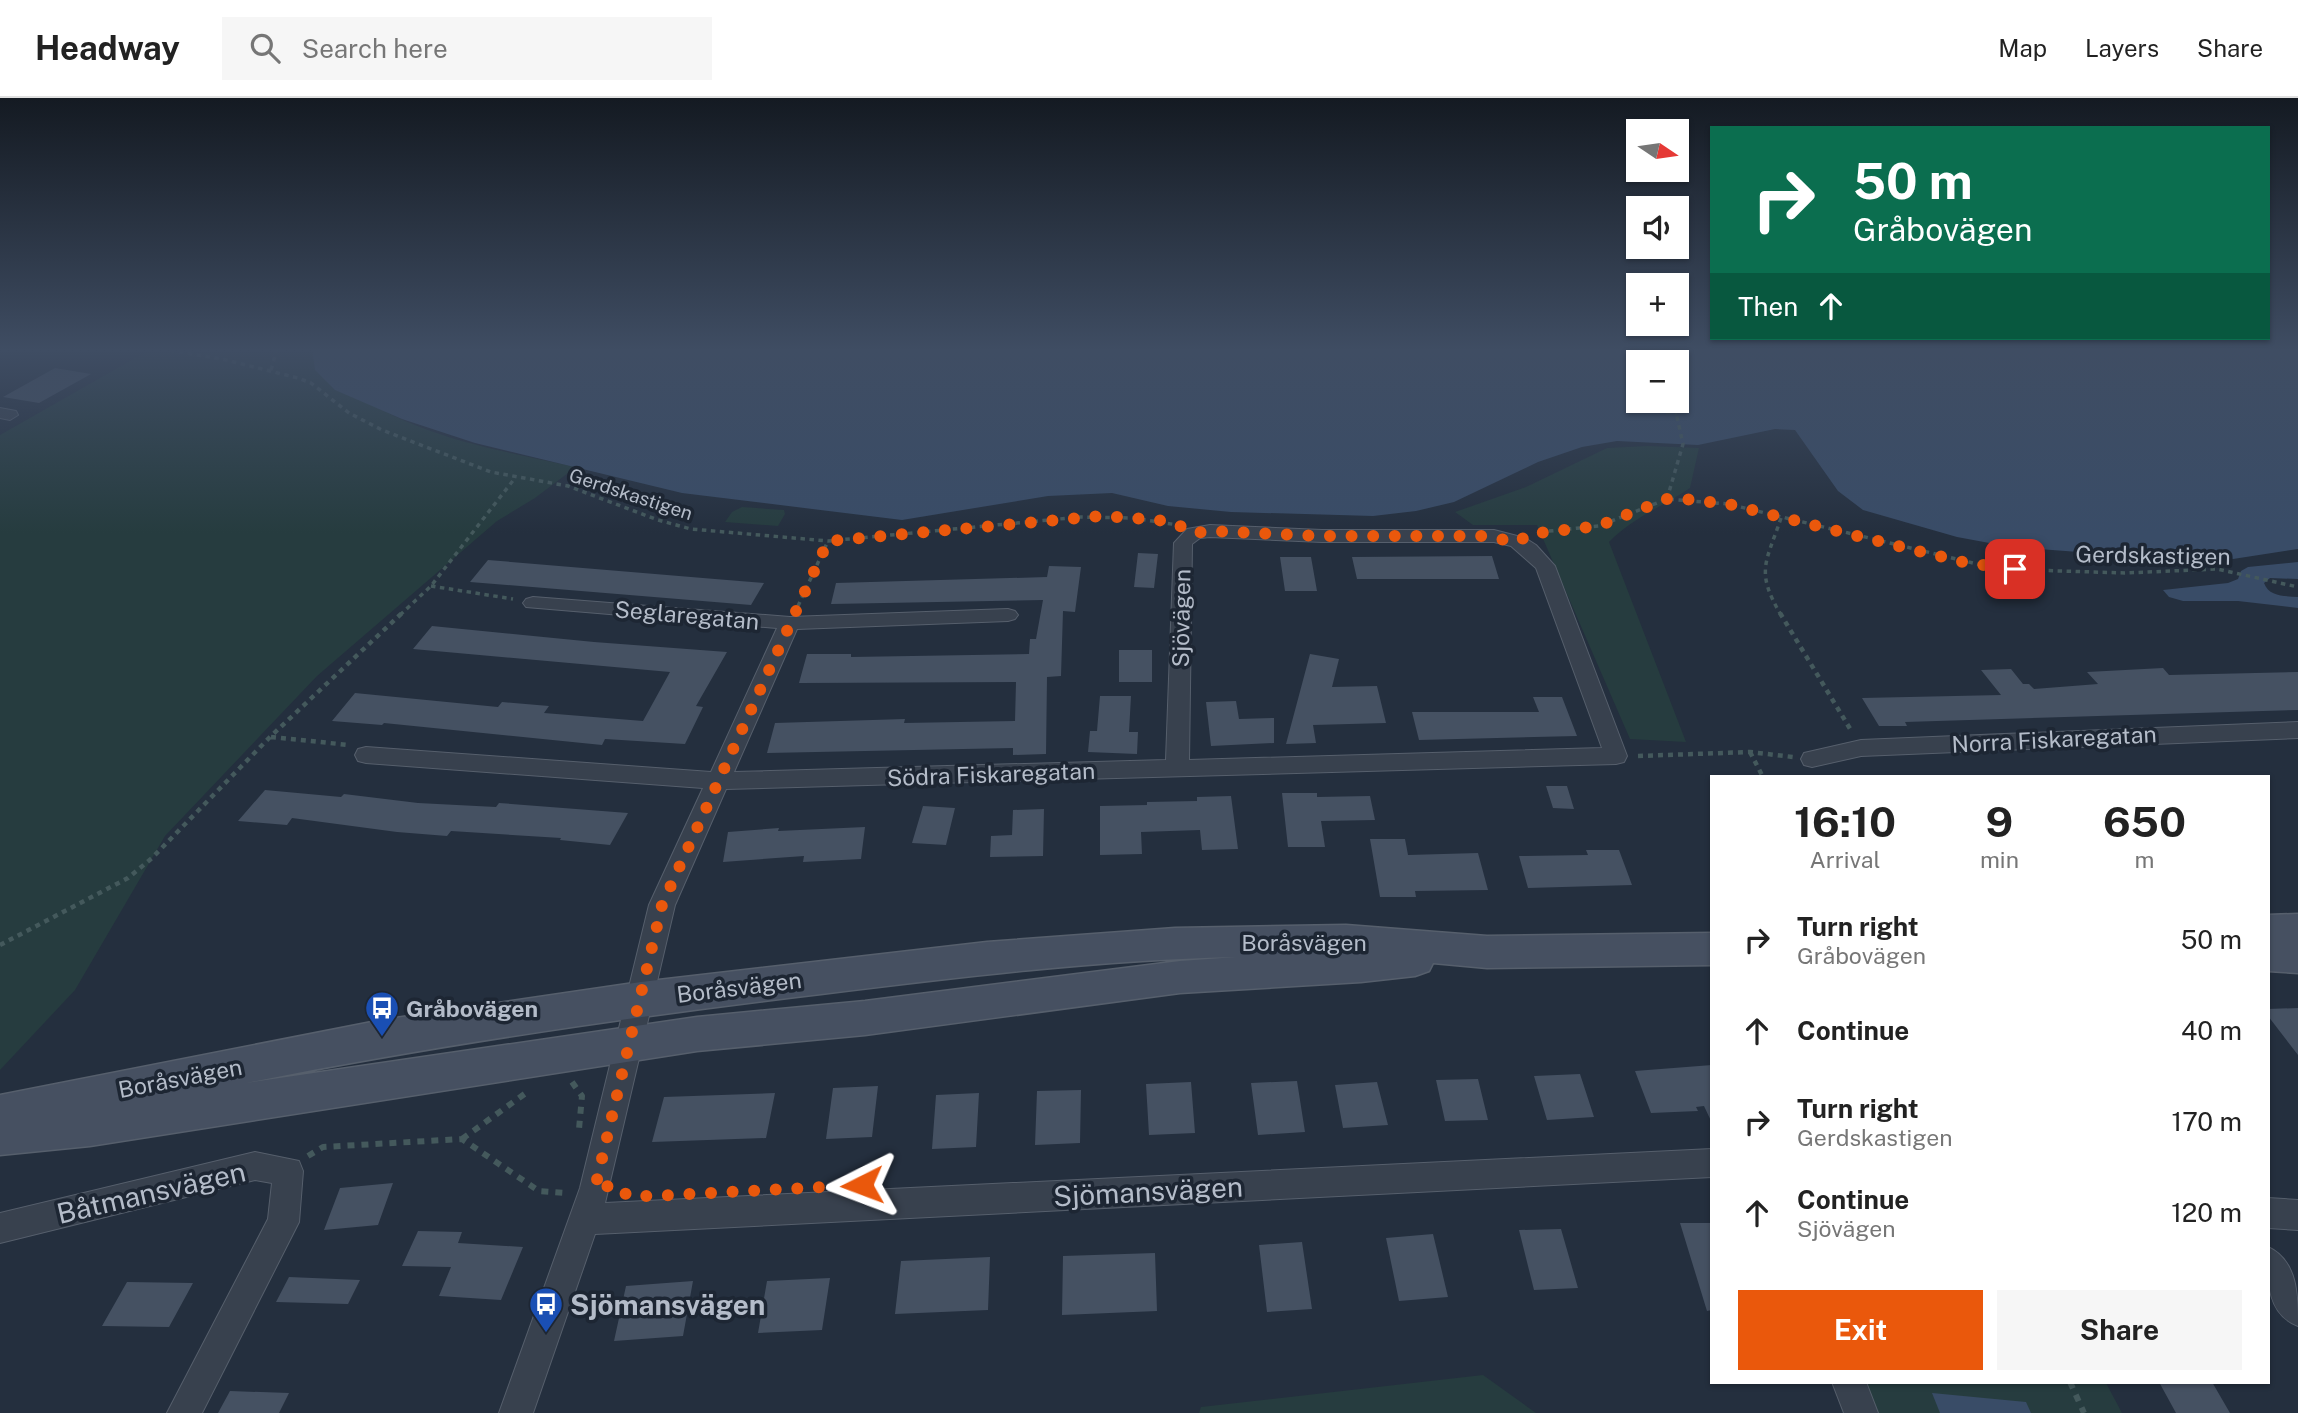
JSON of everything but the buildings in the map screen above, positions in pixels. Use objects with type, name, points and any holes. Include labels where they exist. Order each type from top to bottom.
[{"type":"main road","points":[[2270,930],[2298,929]]},
{"type":"main road","name":"Boråsvägen","points":[[0,1114],[382,1038],[641,999],[987,958],[1175,943],[1346,940],[1487,952]]},
{"type":"main road","name":"Boråsvägen","points":[[0,1135],[552,1067],[628,1045],[697,1034],[865,1017],[1180,977],[1362,966],[1487,952],[1710,949]]},
{"type":"main road","points":[[2270,955],[2298,957]]},
{"type":"street","points":[[1194,533],[1210,531],[1321,536],[1481,536],[1518,542],[1535,554],[1545,566],[1616,756]]},
{"type":"street","name":"Sjövägen","points":[[1177,768],[1183,543],[1194,533]]},
{"type":"street","name":"Seglaregatan","points":[[533,603],[790,623],[1009,615]]},
{"type":"street","points":[[516,1413],[573,1206],[628,1045],[662,905],[790,623]]},
{"type":"street","name":"Norra Fiskaregatan","points":[[1812,759],[1861,748],[2298,730]]},
{"type":"street","name":"Södra Fiskaregatan","points":[[366,755],[720,781],[1616,756]]},
{"type":"street","name":"Sjömansvägen","points":[[573,1206],[1710,1163]]},
{"type":"street","name":"Båtmansvägen","points":[[0,1228],[255,1166],[288,1171]]},
{"type":"street","points":[[184,1413],[283,1222],[288,1171]]},
{"type":"street","points":[[2270,1213],[2298,1215]]},
{"type":"street","points":[[2270,1267],[2298,1310]]},
{"type":"street","points":[[1850,1384],[1861,1413]]},
{"type":"path","name":"Gerdskastigen","points":[[346,410],[382,430],[491,472],[568,486],[658,520],[691,529],[828,541],[1102,516],[1158,520],[1174,523],[1194,533]]},
{"type":"path","points":[[1667,499],[1683,444],[1677,413]]},
{"type":"path","points":[[0,945],[128,878],[152,858],[270,737],[431,586],[515,478]]},
{"type":"path","name":"Gerdskastigen","points":[[1518,542],[1529,534],[1598,526],[1667,499],[1717,502],[1998,569],[2125,573],[2230,570],[2275,584],[2298,587]]},
{"type":"path","points":[[1781,518],[1764,571],[1767,591],[1861,748]]},
{"type":"path","points":[[790,623],[828,541]]},
{"type":"path","points":[[431,586],[533,603]]},
{"type":"path","points":[[270,737],[348,744],[366,755]]},
{"type":"path","points":[[1750,751],[1762,775]]},
{"type":"path","points":[[1616,756],[1750,751],[1812,759]]},
{"type":"path","points":[[462,1139],[552,1067],[576,1085],[582,1096],[579,1135]]},
{"type":"path","points":[[288,1171],[299,1160],[323,1147],[462,1139],[539,1191],[573,1206]]},
{"type":"path","points":[[570,1185],[573,1206]]},
{"type":"path","points":[[2071,1384],[2084,1413]]},
{"type":"green space","points":[[43,410],[384,410],[445,436],[576,467],[535,498],[497,521],[317,676],[165,836],[75,990],[0,1070],[0,435]]},
{"type":"green space","points":[[1607,448],[1699,448],[1690,488],[1637,519],[1609,542],[1686,742],[1630,739],[1537,525],[1473,525],[1455,512],[1526,487]]},
{"type":"green space","points":[[742,507],[784,510],[785,514],[778,526],[725,522],[732,512]]},
{"type":"green space","points":[[1483,1375],[1536,1413],[1199,1413],[1201,1407]]},
{"type":"green space","points":[[1864,1384],[2107,1384],[2122,1413],[1875,1413]]},
{"type":"water","points":[[382,410],[1626,410],[1626,413],[1689,413],[1689,410],[2298,410],[2298,549],[2233,559],[2011,547],[1957,537],[1863,510],[1838,491],[1795,430],[1775,429],[1698,445],[1617,441],[1582,447],[1538,462],[1454,502],[1416,511],[1373,516],[1231,512],[1168,506],[1112,493],[1048,496],[902,520],[682,493],[475,443]]},
{"type":"water","points":[[2298,562],[2298,579],[2270,578],[2264,583],[2266,588],[2274,593],[2298,597],[2298,608],[2238,601],[2183,601],[2169,597],[2163,590],[2228,583],[2238,579],[2241,571],[2248,567]]},
{"type":"water","points":[[1932,1393],[2026,1402],[2031,1413],[1940,1413]]},
{"type":"place","name":"Gråbovägen","points":[[382,1038]]},
{"type":"place","name":"Sjömansvägen","points":[[546,1334]]},
{"type":"route","points":[[862,1185],[653,1196],[628,1196],[616,1185],[595,1188],[662,905],[828,541],[1102,516],[1158,520],[1174,523],[1194,533],[1210,531],[1321,536],[1494,536],[1518,542],[1529,534],[1598,526],[1667,499],[1684,499],[1728,504],[1967,563],[1998,569],[2015,569]]}]
